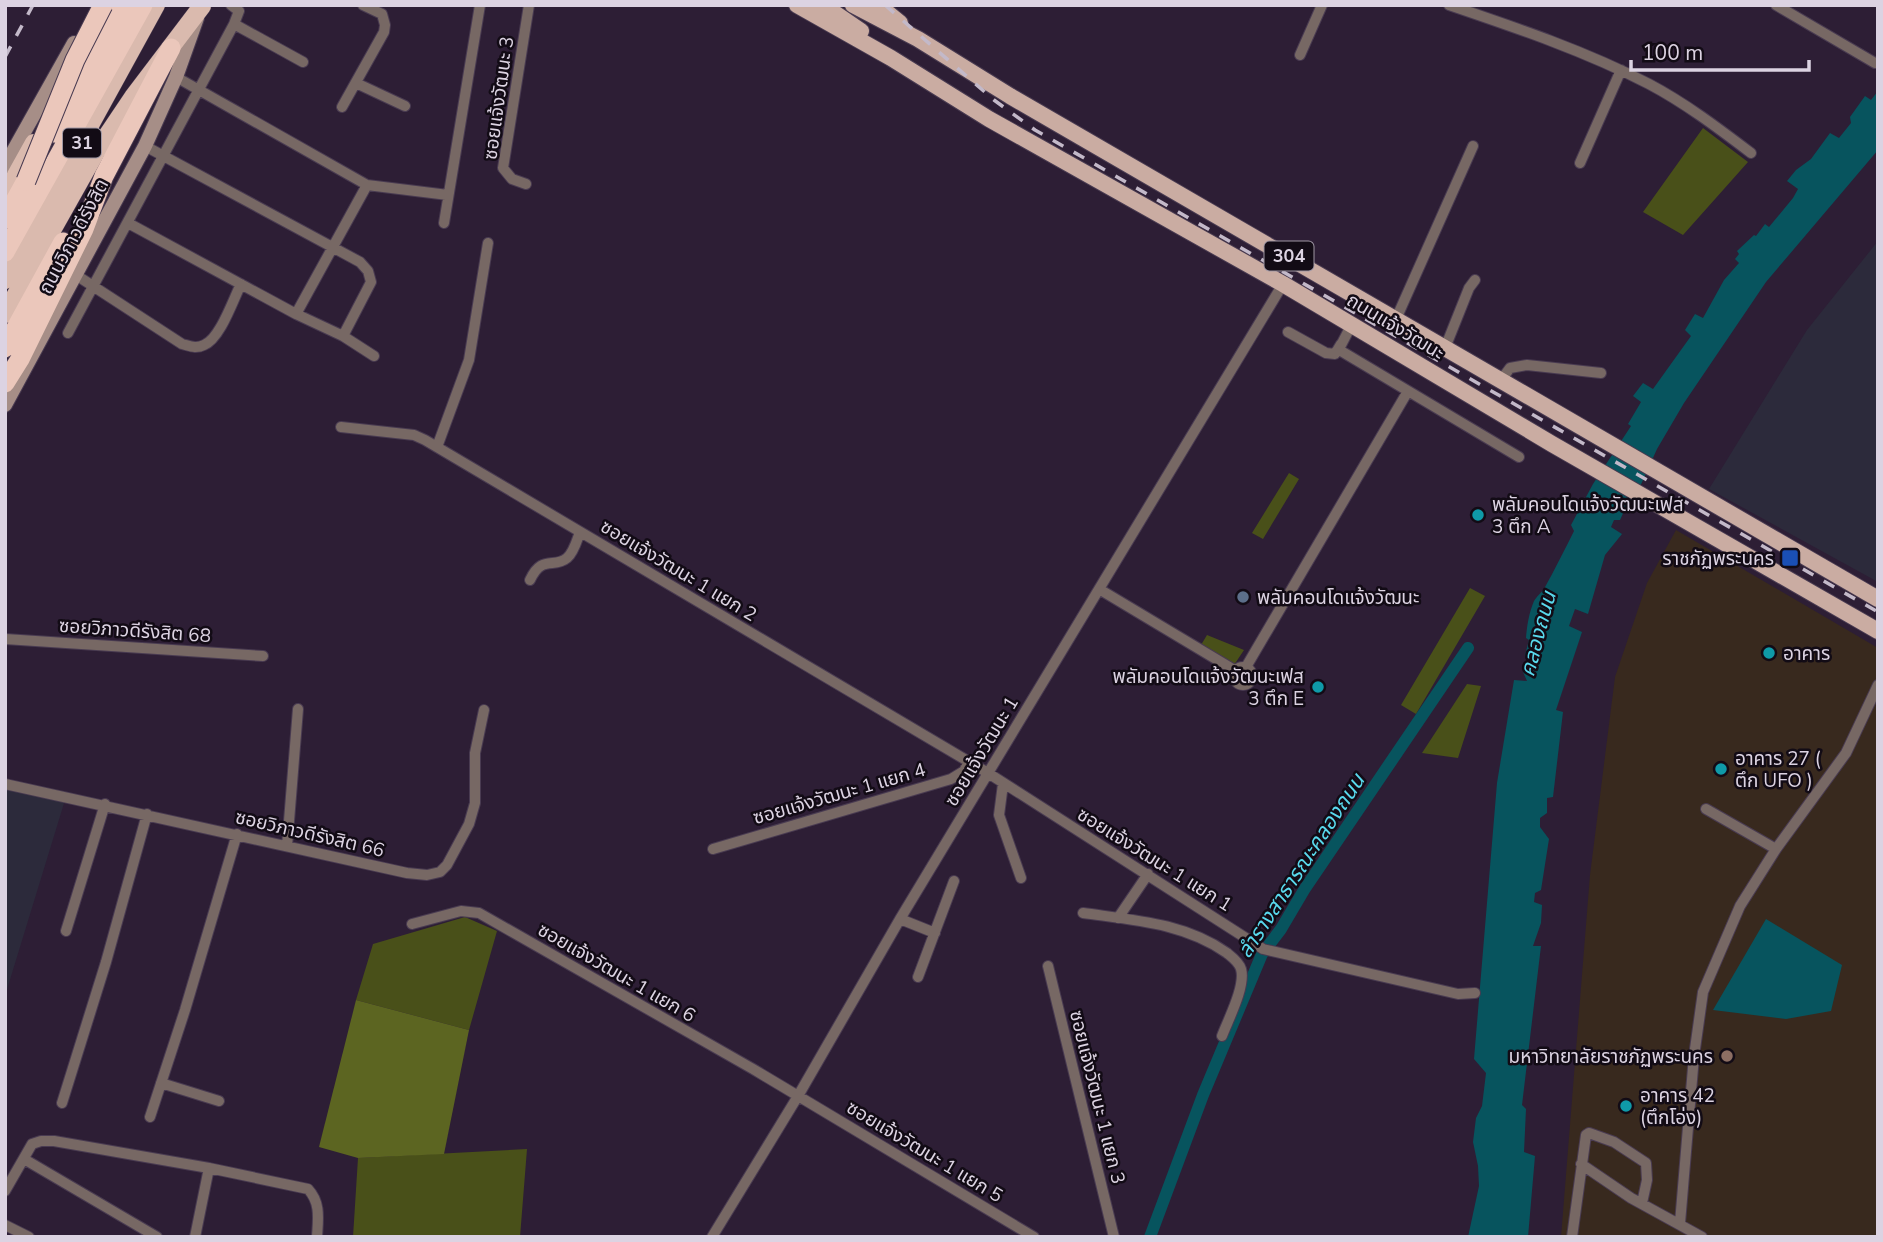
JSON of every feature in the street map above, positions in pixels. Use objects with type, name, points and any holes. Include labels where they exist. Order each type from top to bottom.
[{"type":"highway","points":[[26,181],[75,60],[103,5]]},
{"type":"highway","name":"31","points":[[5,195],[110,5]]},
{"type":"highway","name":"31","points":[[5,219],[124,5]]},
{"type":"highway","name":"31","points":[[5,252],[143,5]]},
{"type":"highway","name":"ถนนวิภาวดีรังสิต","points":[[5,280],[156,5]]},
{"type":"highway","points":[[5,314],[96,152],[133,97],[202,6]]},
{"type":"highway","points":[[5,348],[71,228],[104,176],[171,48]]},
{"type":"highway","points":[[5,383],[20,359],[84,229],[104,176]]},
{"type":"main road","points":[[5,166],[95,5]]},
{"type":"main road","name":"ถนนแจ้งวัฒนะ","points":[[797,5],[891,58],[989,119],[1283,284],[1552,444],[1878,631]]},
{"type":"main road","name":"ถนนแจ้งวัฒนะ","points":[[823,5],[854,26],[891,58]]},
{"type":"main road","name":"ถนนแจ้งวัฒนะ","points":[[853,5],[918,38],[1010,96],[1878,599]]},
{"type":"main road","name":"ถนนแจ้งวัฒนะ","points":[[878,5],[897,12],[918,38]]},
{"type":"main road","name":"ถนนวิภาวดีรังสิต","points":[[5,405],[145,146],[176,77],[202,6]]},
{"type":"street","points":[[68,333],[234,24],[239,11],[231,5]]},
{"type":"street","points":[[444,223],[480,5]]},
{"type":"street","name":"ซอยแจ้งวัฒนะ 3","points":[[526,184],[512,180],[503,168],[529,5]]},
{"type":"street","points":[[1300,55],[1322,5]]},
{"type":"street","points":[[1449,5],[1549,39],[1621,70],[1705,118],[1751,153]]},
{"type":"street","points":[[1776,5],[1875,63]]},
{"type":"street","points":[[342,107],[384,32],[382,15],[367,6]]},
{"type":"street","points":[[234,24],[303,62]]},
{"type":"street","points":[[1580,163],[1621,70]]},
{"type":"street","points":[[176,77],[367,185],[449,195]]},
{"type":"street","points":[[356,83],[405,106]]},
{"type":"street","points":[[145,146],[360,262],[368,271],[371,282],[343,336]]},
{"type":"street","points":[[1396,319],[1473,146]]},
{"type":"street","points":[[296,314],[367,185]]},
{"type":"street","points":[[128,223],[296,314],[343,336],[374,356]]},
{"type":"street","points":[[437,447],[469,360],[488,243]]},
{"type":"street","points":[[76,275],[183,344],[196,348],[207,345],[217,334],[241,284]]},
{"type":"street","points":[[1445,348],[1469,288],[1475,280]]},
{"type":"street","name":"ซอยแจ้งวัฒนะ 1","points":[[712,1237],[798,1096],[900,919],[1283,284]]},
{"type":"street","points":[[1288,332],[1326,353],[1335,354],[1352,324]]},
{"type":"street","points":[[1341,344],[1340,350],[1345,354],[1519,457]]},
{"type":"street","points":[[1501,380],[1510,368],[1527,365],[1601,373]]},
{"type":"street","points":[[1099,589],[1241,669],[1408,391]]},
{"type":"street","name":"ซอยแจ้งวัฒนะ 1 แยก 2","points":[[341,427],[414,435],[437,447],[988,773]]},
{"type":"street","points":[[530,580],[541,565],[565,560],[580,532]]},
{"type":"street","name":"ซอยวิภาวดีรังสิต 68","points":[[5,639],[263,656]]},
{"type":"street","points":[[1680,1223],[1694,1056],[1703,992],[1740,906],[1776,849],[1846,753],[1878,685]]},
{"type":"street","points":[[287,846],[298,709]]},
{"type":"street","name":"ซอยวิภาวดีรังสิต 66","points":[[5,784],[407,873],[427,875],[440,872],[447,865],[469,824],[475,803],[475,753],[484,710]]},
{"type":"street","name":"ซอยแจ้งวัฒนะ 1 แยก 4","points":[[713,849],[951,779],[964,771],[969,762]]},
{"type":"street","name":"ซอยแจ้งวัฒนะ 1 แยก 1","points":[[988,773],[1263,948],[1458,994],[1475,993]]},
{"type":"street","points":[[1003,784],[999,815],[1021,878]]},
{"type":"street","points":[[66,931],[105,804]]},
{"type":"street","points":[[1706,809],[1776,849]]},
{"type":"street","points":[[62,1103],[106,962],[147,814]]},
{"type":"street","points":[[150,1117],[237,834]]},
{"type":"street","points":[[1118,918],[1148,874]]},
{"type":"street","points":[[918,977],[954,881]]},
{"type":"street","name":"ซอยแจ้งวัฒนะ 1 แยก 6","points":[[412,924],[461,911],[479,913],[798,1096]]},
{"type":"street","points":[[1083,913],[1195,934],[1209,940],[1234,958],[1241,967],[1241,985],[1222,1036]]},
{"type":"street","points":[[900,919],[934,933]]},
{"type":"street","name":"ซอยแจ้งวัฒนะ 1 แยก 3","points":[[1048,966],[1114,1237]]},
{"type":"street","points":[[161,1083],[219,1101]]},
{"type":"street","name":"ซอยแจ้งวัฒนะ 1 แยก 5","points":[[798,1096],[1034,1237]]},
{"type":"street","points":[[1572,1237],[1581,1164],[1586,1135],[1589,1133],[1614,1142],[1646,1163],[1647,1180],[1642,1203]]},
{"type":"street","points":[[5,1191],[32,1144],[41,1141],[209,1168],[308,1189],[314,1196],[318,1209],[317,1237]]},
{"type":"street","points":[[24,1159],[157,1237]]},
{"type":"street","points":[[1581,1164],[1702,1237]]},
{"type":"street","points":[[195,1237],[209,1168]]},
{"type":"street","points":[[5,1225],[29,1237]]},
{"type":"shaded area","points":[[1703,128],[1748,162],[1683,235],[1643,212]]},
{"type":"shaded area","points":[[1878,241],[1878,582],[1709,489],[1807,330]]},
{"type":"shaded area","points":[[1289,473],[1299,479],[1263,539],[1252,533]]},
{"type":"shaded area","name":"มหาวิทยาลัยราชภัฏพระนคร","points":[[1676,530],[1878,648],[1878,1237],[1561,1237],[1590,875],[1615,677],[1647,583]]},
{"type":"shaded area","points":[[1470,588],[1485,596],[1416,714],[1401,705]]},
{"type":"shaded area","points":[[1207,635],[1244,650],[1234,665],[1201,645]]},
{"type":"shaded area","points":[[1467,684],[1481,686],[1458,758],[1422,753]]},
{"type":"shaded area","points":[[5,787],[65,800],[5,996]]},
{"type":"shaded area","points":[[465,917],[497,931],[469,1030],[356,1000],[373,944]]},
{"type":"shaded area","points":[[527,1149],[520,1237],[353,1237],[358,1158]]},
{"type":"green space","points":[[356,1000],[469,1030],[444,1154],[358,1158],[319,1147]]},
{"type":"water","name":"คลองถนน","points":[[1878,91],[1878,150],[1766,282],[1684,403],[1657,449],[1629,511],[1625,509],[1620,520],[1614,520],[1611,527],[1622,534],[1605,555],[1588,614],[1575,609],[1569,626],[1582,632],[1556,710],[1563,712],[1553,797],[1547,798],[1547,813],[1540,818],[1540,827],[1549,839],[1541,890],[1535,893],[1534,902],[1542,905],[1541,923],[1533,946],[1541,946],[1522,1105],[1526,1109],[1524,1152],[1535,1156],[1528,1237],[1468,1237],[1479,1186],[1473,1142],[1476,1118],[1482,1106],[1486,1073],[1474,1059],[1497,783],[1514,680],[1527,681],[1523,672],[1528,660],[1525,655],[1529,640],[1526,638],[1532,606],[1544,589],[1574,531],[1571,525],[1593,484],[1631,426],[1628,424],[1641,402],[1633,396],[1643,383],[1653,389],[1691,336],[1685,330],[1695,314],[1703,318],[1724,280],[1739,263],[1735,259],[1739,254],[1737,251],[1756,236],[1765,224],[1769,227],[1793,198],[1798,189],[1787,181],[1811,159],[1830,133],[1839,138],[1851,123],[1850,117],[1865,96],[1871,100]]},
{"type":"water","points":[[1766,919],[1842,965],[1831,1011],[1786,1019],[1713,1010]]},
{"type":"waterway","name":"ลำรางสาธารณะคลองถนน","points":[[1150,1237],[1203,1095],[1262,954],[1468,648]]},
{"type":"railway","points":[[5,57],[33,5]]},
{"type":"railway","points":[[885,5],[994,100],[1035,130],[1878,612]]},
{"type":"place","name":"พลัมคอนโดแจ้งวัฒนะเฟส 3 ตึก A","points":[[1478,515]]},
{"type":"place","name":"ราชภัฏพระนคร","points":[[1790,558]]},
{"type":"place","name":"พลัมคอนโดแจ้งวัฒนะ","points":[[1243,597]]},
{"type":"place","name":"อาคาร","points":[[1769,653]]},
{"type":"place","name":"พลัมคอนโดแจ้งวัฒนะเฟส 3 ตึก E","points":[[1318,687]]},
{"type":"place","name":"อาคาร 27 ( ตึก UFO )","points":[[1721,769]]},
{"type":"place","name":"มหาวิทยาลัยราชภัฏพระนคร","points":[[1727,1056]]},
{"type":"place","name":"อาคาร 42 (ตึกโอ่ง)","points":[[1626,1106]]}]
